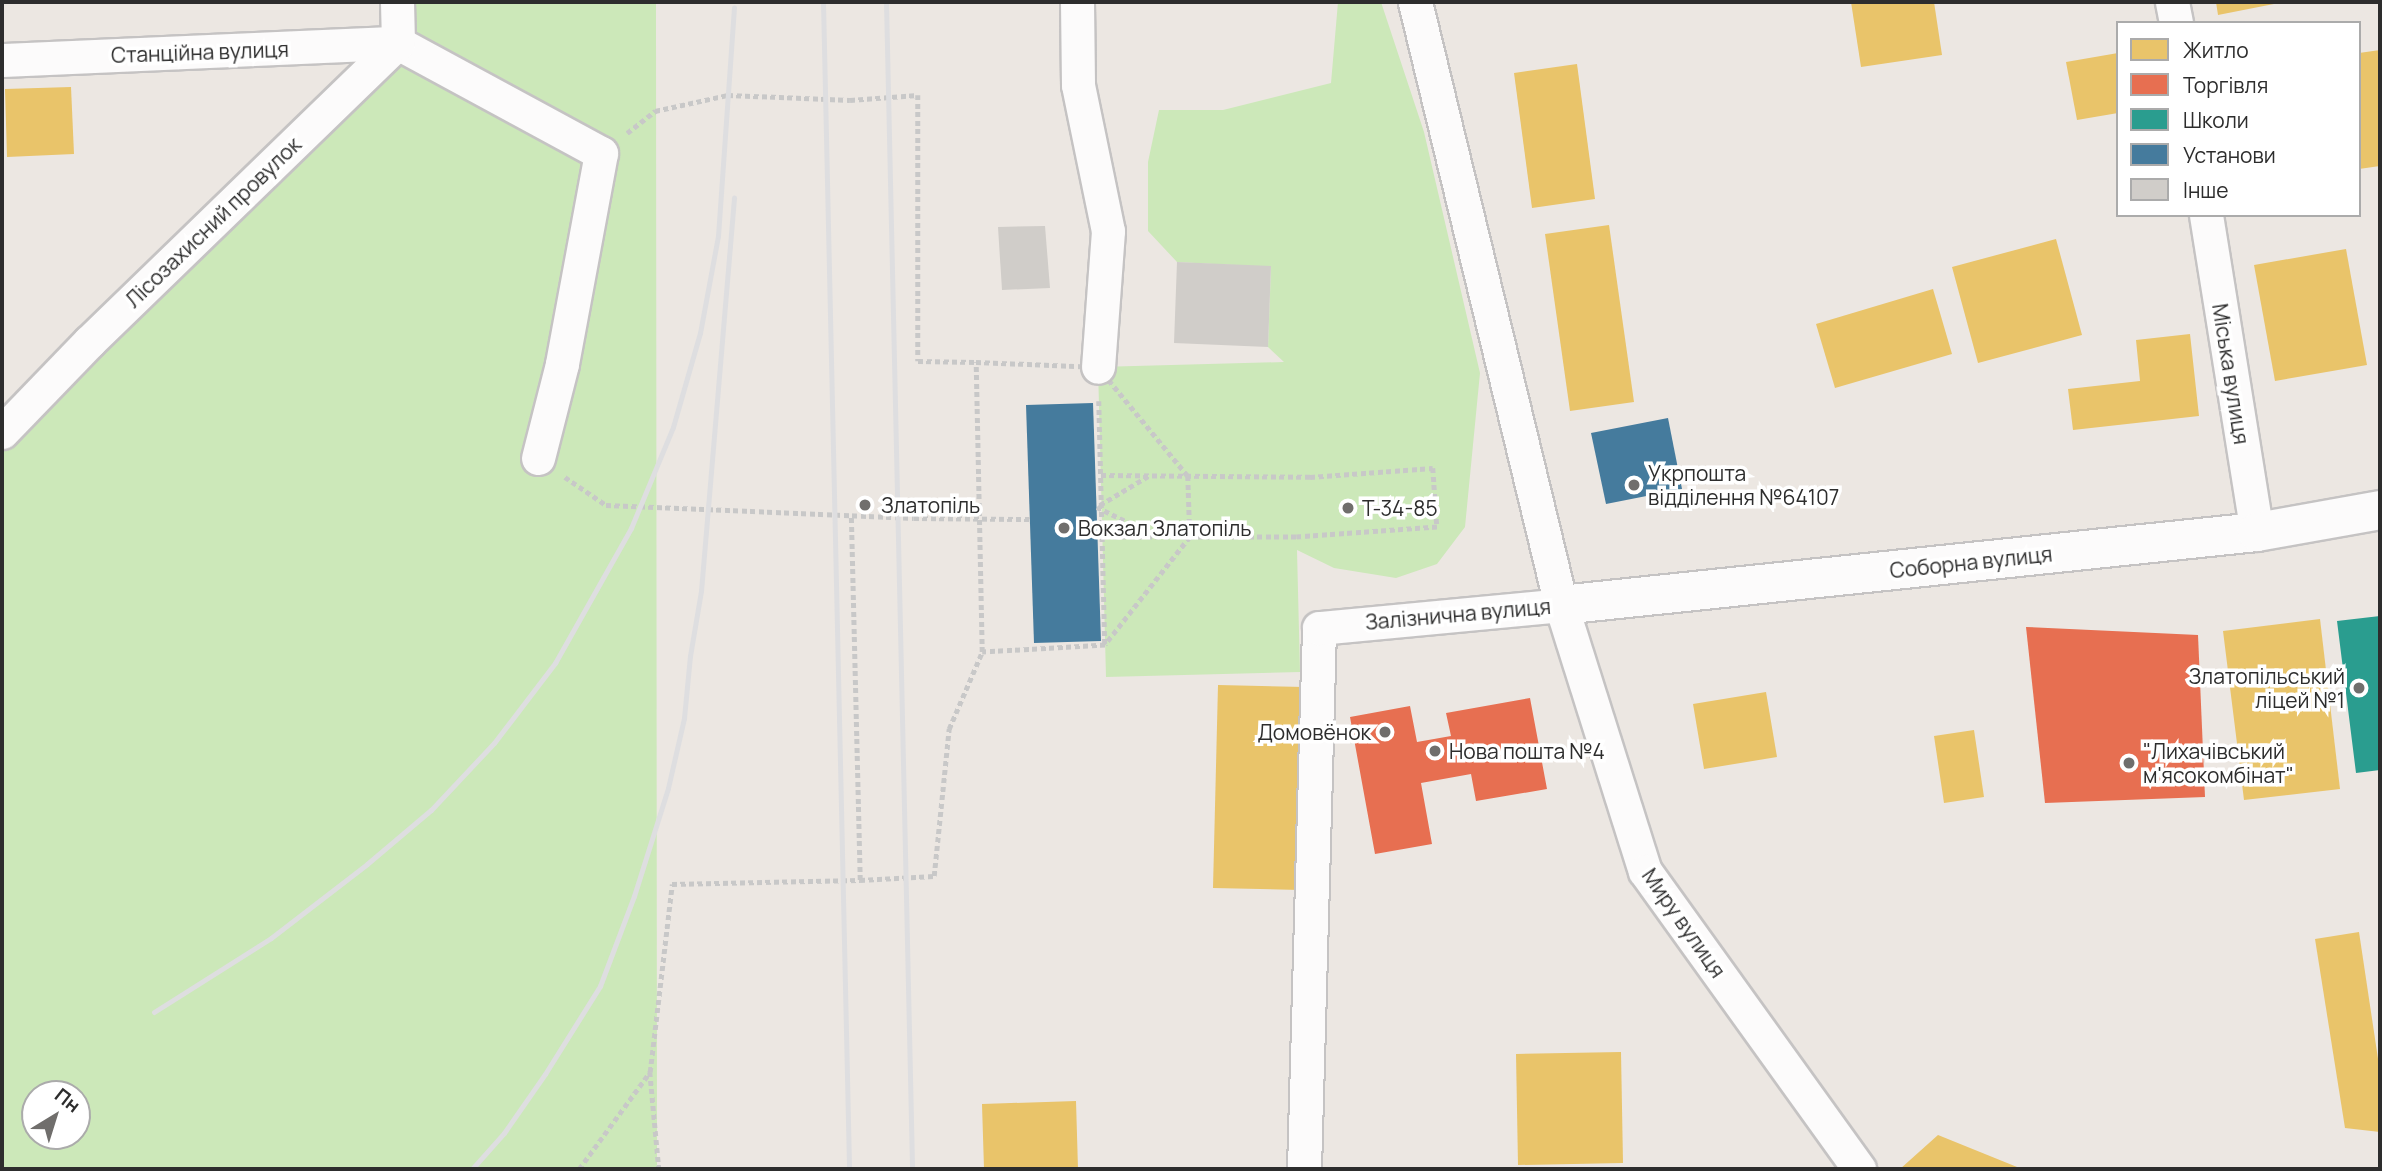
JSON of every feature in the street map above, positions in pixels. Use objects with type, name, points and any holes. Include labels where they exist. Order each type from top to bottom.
[{"type":"street","points":[[397,2],[398,43],[601,153],[562,364],[538,458]]},
{"type":"street","points":[[1077,2],[1078,85],[1108,231],[1098,381]]},
{"type":"street","name":"Залізнична вулиця","points":[[1304,1169],[1319,628],[1561,605],[1415,2]]},
{"type":"street","points":[[2172,2],[2176,21]]},
{"type":"street","name":"Станційна вулиця","points":[[2,60],[398,43]]},
{"type":"street","name":"Лісозахисний провулок","points":[[2,432],[89,342],[398,43]]},
{"type":"street","name":"Міська вулиця","points":[[2206,217],[2257,532]]},
{"type":"street","name":"Соборна вулиця","points":[[1561,605],[2257,532],[2380,510]]},
{"type":"street","name":"Миру вулиця","points":[[1561,605],[1645,871],[1859,1169]]},
{"type":"path","points":[[601,153],[655,111],[728,95],[850,100],[918,95],[918,361],[976,362],[1098,381],[1188,476],[1190,537],[1105,645],[982,652]]},
{"type":"path","points":[[659,1169],[650,1072],[672,884],[934,876],[949,729],[982,652],[976,362]]},
{"type":"path","points":[[1098,381],[1105,645]]},
{"type":"path","points":[[538,458],[606,505],[1030,519]]},
{"type":"path","points":[[1101,475],[1310,477],[1433,468],[1437,527],[1296,537],[1102,537]]},
{"type":"path","points":[[1102,507],[1150,475]]},
{"type":"path","points":[[1102,507],[1158,537]]},
{"type":"path","points":[[851,515],[860,880]]},
{"type":"path","points":[[579,1169],[650,1072]]},
{"type":"green space","points":[[397,2],[656,2],[657,1169],[2,1169],[2,432],[398,43]]},
{"type":"green space","points":[[1338,2],[1381,2],[1424,132],[1480,373],[1465,527],[1437,564],[1396,578],[1334,568],[1297,550],[1300,672],[1106,677],[1098,367],[1284,362],[1268,347],[1271,267],[1177,262],[1148,231],[1148,162],[1159,110],[1223,110],[1331,83]]},
{"type":"building: Житло","points":[[1851,2],[1934,2],[1942,55],[1861,67]]},
{"type":"building: Житло","points":[[2216,2],[2279,2],[2279,3],[2218,15]]},
{"type":"building: Житло","points":[[2380,50],[2380,166],[2361,169],[2361,53]]},
{"type":"building: Житло","points":[[2116,53],[2116,113],[2077,120],[2066,62]]},
{"type":"building: Житло","points":[[1577,64],[1595,199],[1532,208],[1514,73]]},
{"type":"building: Житло","points":[[71,87],[74,154],[7,157],[5,89]]},
{"type":"building: Житло","points":[[1609,225],[1634,402],[1570,411],[1545,234]]},
{"type":"building: Житло","points":[[2056,239],[2082,335],[1978,363],[1952,267]]},
{"type":"building: Житло","points":[[2346,249],[2367,365],[2275,381],[2254,265]]},
{"type":"building: Житло","points":[[1933,289],[1952,354],[1835,388],[1816,324]]},
{"type":"building: Житло","points":[[2190,334],[2199,416],[2073,430],[2068,389],[2140,381],[2136,340]]},
{"type":"building: Житло","points":[[2320,619],[2340,789],[2244,800],[2223,631]]},
{"type":"building: Житло","points":[[1218,685],[1304,687],[1300,890],[1213,888]]},
{"type":"building: Житло","points":[[1766,692],[1777,757],[1704,769],[1693,704]]},
{"type":"building: Житло","points":[[1974,730],[1984,797],[1944,803],[1934,736]]},
{"type":"building: Житло","points":[[2359,932],[2380,1072],[2380,1132],[2345,1128],[2315,939]]},
{"type":"building: Житло","points":[[1621,1052],[1623,1163],[1518,1165],[1516,1054]]},
{"type":"building: Житло","points":[[1076,1101],[1078,1169],[984,1169],[982,1104]]},
{"type":"building: Житло","points":[[1938,1135],[2022,1169],[1900,1169]]},
{"type":"building: Торгівля","points":[[2026,627],[2198,635],[2205,797],[2045,803]]},
{"type":"building: Торгівля","points":[[1530,698],[1547,789],[1476,801],[1471,774],[1421,783],[1432,844],[1375,854],[1350,717],[1410,706],[1417,742],[1451,736],[1446,713]]},
{"type":"building: Школи","points":[[2380,616],[2380,770],[2356,773],[2337,621]]},
{"type":"building: Установи","name":"Вокзал Златопіль","points":[[1093,403],[1101,641],[1034,643],[1026,405]]},
{"type":"building: Установи","points":[[1668,418],[1682,489],[1606,504],[1591,433]]},
{"type":"building: Інше","points":[[1045,226],[1050,288],[1002,290],[998,227]]},
{"type":"building: Інше","points":[[1177,262],[1271,266],[1268,347],[1174,343]]},
{"type":"railway","points":[[823,2],[849,1169]]},
{"type":"railway","points":[[886,2],[912,1169]]},
{"type":"railway","points":[[154,1012],[271,938],[367,864],[431,810],[494,743],[555,663],[631,528],[673,427],[700,333],[718,236],[734,8]]},
{"type":"railway","points":[[472,1169],[504,1133],[600,986],[634,896],[668,788],[684,718],[690,656],[701,591],[734,197]]},
{"type":"place","name":"Укрпошта відділення №64107","points":[[1634,485]]},
{"type":"place","name":"Златопіль","points":[[865,505]]},
{"type":"place","name":"Т-34-85","points":[[1348,508]]},
{"type":"place","name":"Вокзал Златопіль","points":[[1064,528]]},
{"type":"place","name":"Златопільський ліцей №1","points":[[2359,688]]},
{"type":"place","name":"Домовёнок","points":[[1385,732]]},
{"type":"place","name":"Нова пошта №4","points":[[1435,751]]},
{"type":"place","name":"\"Лихачівський м'ясокомбінат\"","points":[[2129,763]]}]
